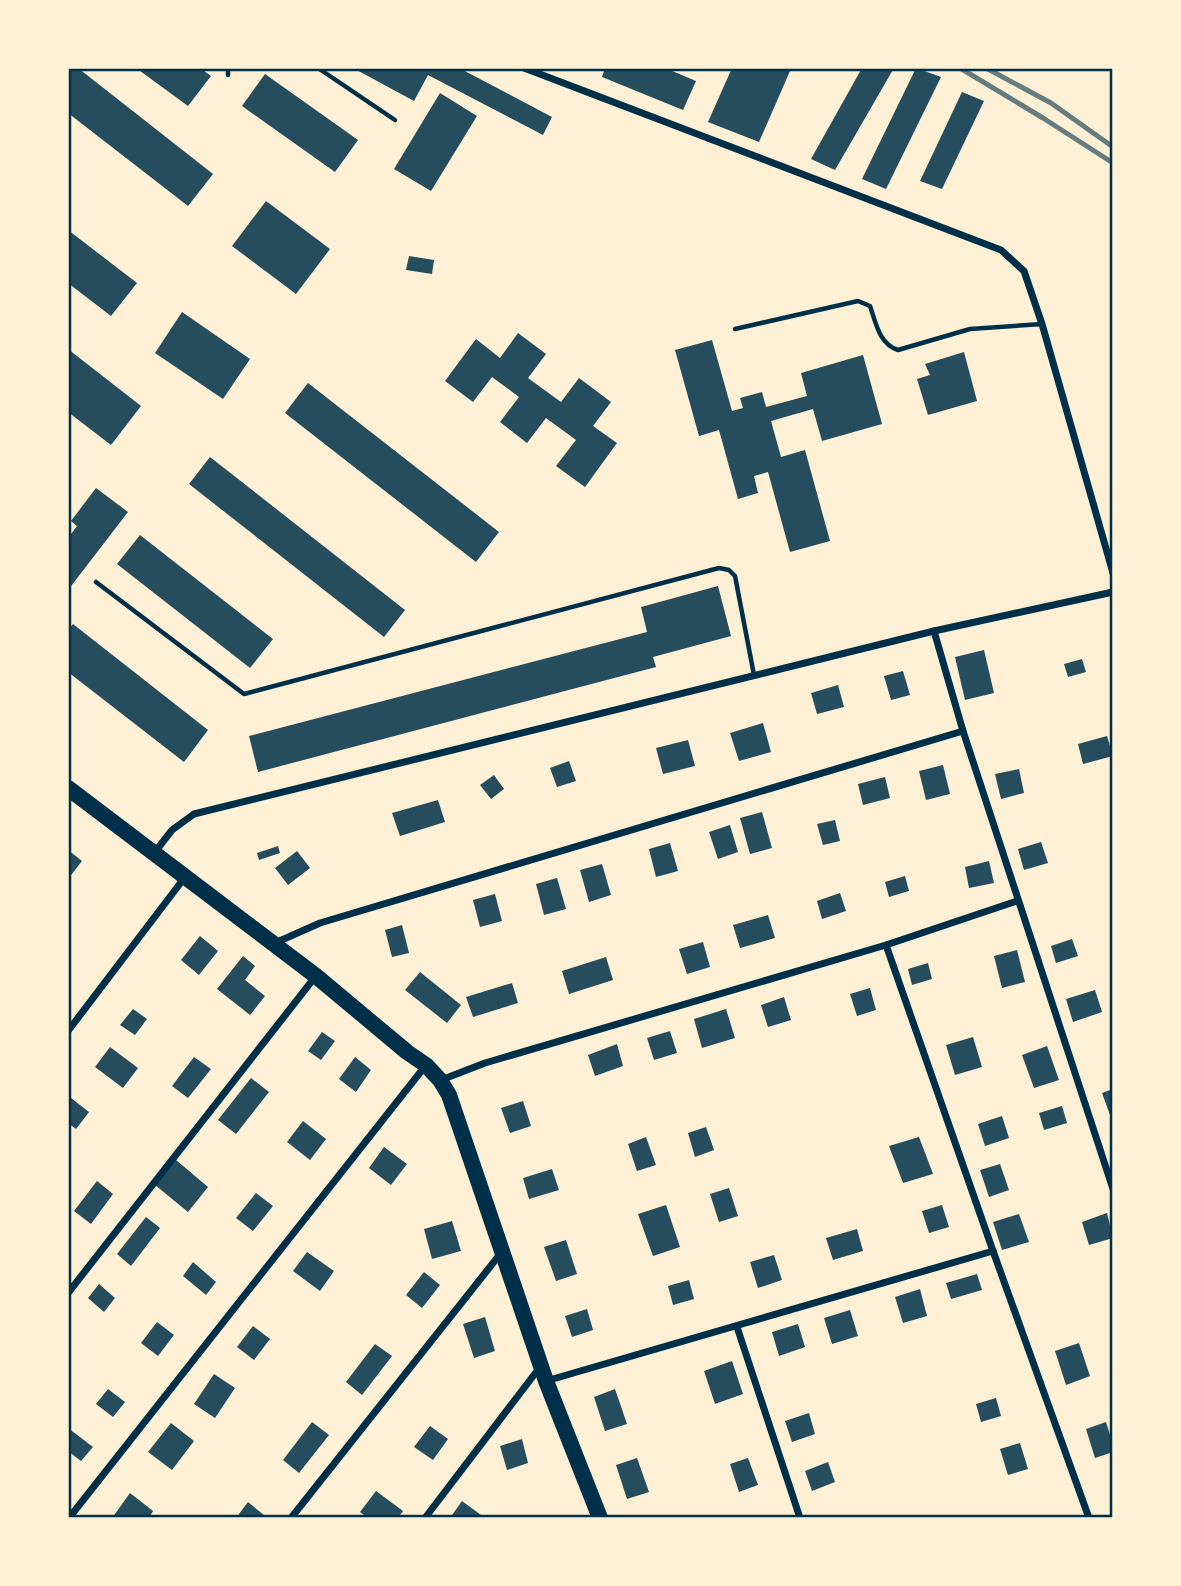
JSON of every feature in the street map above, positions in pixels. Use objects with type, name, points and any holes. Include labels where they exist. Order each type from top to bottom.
[{"type":"main road","points":[[68,788],[316,976],[426,1065],[440,1080],[449,1095],[543,1373],[600,1518]]},
{"type":"street","points":[[524,68],[1001,250],[1024,271],[1042,324],[1113,573]]},
{"type":"street","points":[[154,854],[172,830],[194,814],[934,631],[1113,592]]},
{"type":"street","points":[[934,631],[1017,901],[1113,1189]]},
{"type":"street","points":[[271,944],[320,923],[963,731]]},
{"type":"street","points":[[68,1031],[186,876]]},
{"type":"street","points":[[440,1080],[485,1063],[886,945],[1017,901]]},
{"type":"street","points":[[886,945],[1089,1518]]},
{"type":"street","points":[[68,1293],[316,976]]},
{"type":"street","points":[[69,1518],[426,1065]]},
{"type":"street","points":[[425,1518],[543,1373],[737,1327],[993,1251]]},
{"type":"street","points":[[291,1518],[501,1253]]},
{"type":"street","points":[[737,1327],[800,1518]]},
{"type":"lane","points":[[318,68],[394,120]]},
{"type":"lane","points":[[735,330],[858,301],[870,306],[883,341],[898,350],[970,329],[1042,324]]},
{"type":"lane","points":[[96,582],[244,694],[719,568],[729,570],[735,576],[754,676]]},
{"type":"building","points":[[68,68],[78,68],[213,174],[188,206],[68,113]]},
{"type":"building","points":[[136,68],[200,68],[211,76],[188,106]]},
{"type":"building","points":[[353,68],[459,68],[552,117],[543,135],[428,75],[414,101]]},
{"type":"building","points":[[605,68],[665,68],[696,81],[683,110],[602,77]]},
{"type":"building","points":[[732,68],[783,68],[790,71],[759,142],[708,122]]},
{"type":"building","points":[[862,68],[894,68],[835,170],[811,159]]},
{"type":"building","points":[[916,68],[941,77],[886,189],[862,179]]},
{"type":"building","points":[[265,74],[358,140],[335,172],[242,106]]},
{"type":"building","points":[[962,92],[984,101],[942,189],[920,181]]},
{"type":"building","points":[[440,93],[477,116],[431,191],[394,169]]},
{"type":"building","points":[[266,201],[330,249],[296,294],[232,246]]},
{"type":"building","points":[[68,230],[137,283],[111,316],[68,283]]},
{"type":"building","points":[[409,256],[434,260],[432,274],[406,270]]},
{"type":"building","points":[[182,312],[250,359],[223,399],[155,353]]},
{"type":"building","points":[[518,333],[546,354],[528,378],[561,402],[579,378],[611,402],[593,426],[617,443],[585,487],[556,466],[576,440],[546,418],[527,443],[500,422],[519,397],[492,377],[473,402],[445,381],[476,339],[500,358]]},
{"type":"building","points":[[712,340],[732,411],[743,408],[740,398],[762,392],[766,407],[807,396],[801,373],[863,355],[882,424],[822,441],[813,409],[771,421],[781,457],[805,450],[830,541],[790,552],[768,472],[754,476],[758,493],[738,499],[719,430],[699,436],[675,350]]},
{"type":"building","points":[[68,349],[141,406],[111,445],[68,412]]},
{"type":"building","points":[[964,352],[977,401],[928,415],[917,379],[930,375],[925,364]]},
{"type":"building","points":[[308,383],[499,532],[476,562],[285,413]]},
{"type":"building","points":[[210,457],[405,610],[384,637],[189,484]]},
{"type":"building","points":[[96,488],[128,512],[68,590],[68,538],[77,526],[71,521]]},
{"type":"building","points":[[140,535],[273,639],[250,668],[117,564]]},
{"type":"building","points":[[718,586],[731,636],[653,657],[656,667],[258,772],[249,736],[647,632],[641,607]]},
{"type":"building","points":[[73,624],[208,730],[184,762],[68,672],[68,630]]},
{"type":"building","points":[[984,650],[994,693],[965,700],[955,657]]},
{"type":"building","points":[[1082,659],[1086,672],[1068,677],[1064,664]]},
{"type":"building","points":[[903,671],[910,695],[891,700],[884,676]]},
{"type":"building","points":[[838,685],[844,707],[817,714],[811,693]]},
{"type":"building","points":[[763,723],[771,752],[739,761],[730,733]]},
{"type":"building","points":[[1107,736],[1113,756],[1083,764],[1078,744]]},
{"type":"building","points":[[688,740],[695,766],[663,774],[656,748]]},
{"type":"building","points":[[569,761],[576,781],[557,787],[550,768]]},
{"type":"building","points":[[943,765],[950,794],[926,800],[919,771]]},
{"type":"building","points":[[1019,769],[1024,793],[1001,799],[995,774]]},
{"type":"building","points":[[494,775],[504,789],[491,799],[480,785]]},
{"type":"building","points":[[885,777],[890,798],[863,805],[858,784]]},
{"type":"building","points":[[438,800],[445,822],[400,836],[392,813]]},
{"type":"building","points":[[762,812],[772,848],[750,854],[740,818]]},
{"type":"building","points":[[835,820],[840,841],[823,845],[817,824]]},
{"type":"building","points":[[730,825],[738,852],[718,859],[709,832]]},
{"type":"building","points":[[1041,842],[1048,863],[1024,870],[1018,849]]},
{"type":"building","points":[[670,843],[678,871],[656,877],[649,849]]},
{"type":"building","points":[[278,846],[280,853],[259,860],[257,853]]},
{"type":"building","points":[[68,850],[82,861],[68,879]]},
{"type":"building","points":[[297,851],[310,868],[288,885],[275,868]]},
{"type":"building","points":[[989,861],[994,883],[969,888],[965,867]]},
{"type":"building","points":[[602,864],[611,895],[589,902],[580,870]]},
{"type":"building","points":[[905,876],[909,891],[889,897],[885,882]]},
{"type":"building","points":[[557,878],[566,909],[544,915],[536,884]]},
{"type":"building","points":[[840,893],[846,911],[822,919],[817,901]]},
{"type":"building","points":[[495,894],[502,921],[480,927],[473,900]]},
{"type":"building","points":[[768,915],[775,938],[740,948],[733,925]]},
{"type":"building","points":[[402,925],[409,953],[392,957],[385,930]]},
{"type":"building","points":[[200,936],[218,951],[199,975],[181,960]]},
{"type":"building","points":[[1072,939],[1078,956],[1056,963],[1051,946]]},
{"type":"building","points":[[703,942],[710,967],[687,974],[679,949]]},
{"type":"building","points":[[1017,950],[1025,982],[1002,988],[994,956]]},
{"type":"building","points":[[243,956],[255,966],[245,980],[265,996],[250,1015],[217,989]]},
{"type":"building","points":[[606,957],[613,980],[569,994],[562,971]]},
{"type":"building","points":[[928,963],[932,979],[912,985],[908,969]]},
{"type":"building","points":[[420,972],[461,1005],[447,1023],[405,990]]},
{"type":"building","points":[[512,983],[518,1003],[473,1017],[466,997]]},
{"type":"building","points":[[870,988],[876,1010],[857,1016],[850,994]]},
{"type":"building","points":[[1095,990],[1102,1012],[1073,1022],[1066,999]]},
{"type":"building","points":[[784,997],[791,1020],[768,1027],[761,1005]]},
{"type":"building","points":[[133,1009],[147,1019],[135,1035],[120,1025]]},
{"type":"building","points":[[726,1009],[735,1038],[702,1048],[694,1019]]},
{"type":"building","points":[[670,1031],[677,1053],[654,1060],[647,1038]]},
{"type":"building","points":[[322,1032],[335,1041],[321,1060],[308,1051]]},
{"type":"building","points":[[973,1037],[982,1067],[955,1075],[946,1045]]},
{"type":"building","points":[[617,1044],[623,1066],[595,1076],[588,1055]]},
{"type":"building","points":[[1047,1046],[1059,1080],[1034,1088],[1022,1055]]},
{"type":"building","points":[[110,1047],[138,1068],[123,1088],[95,1067]]},
{"type":"building","points":[[194,1057],[211,1069],[188,1098],[172,1086]]},
{"type":"building","points":[[355,1057],[371,1070],[356,1092],[339,1079]]},
{"type":"building","points":[[251,1078],[269,1092],[236,1134],[218,1120]]},
{"type":"building","points":[[1113,1089],[1113,1114],[1110,1115],[1102,1093]]},
{"type":"building","points":[[71,1098],[89,1112],[76,1129],[68,1123],[68,1102]]},
{"type":"building","points":[[523,1101],[531,1126],[510,1133],[501,1108]]},
{"type":"building","points":[[1062,1106],[1067,1123],[1044,1130],[1039,1113]]},
{"type":"building","points":[[1002,1116],[1009,1138],[985,1146],[978,1124]]},
{"type":"building","points":[[303,1121],[326,1139],[310,1160],[287,1142]]},
{"type":"building","points":[[706,1127],[714,1150],[695,1157],[688,1133]]},
{"type":"building","points":[[646,1137],[656,1165],[637,1171],[628,1144]]},
{"type":"building","points":[[919,1137],[933,1174],[903,1183],[889,1146]]},
{"type":"building","points":[[384,1147],[407,1164],[391,1185],[369,1168]]},
{"type":"building","points":[[176,1160],[208,1187],[188,1212],[155,1185]]},
{"type":"building","points":[[1000,1164],[1009,1190],[989,1197],[980,1170]]},
{"type":"building","points":[[552,1169],[559,1190],[529,1199],[523,1178]]},
{"type":"building","points":[[97,1181],[113,1194],[91,1224],[74,1211]]},
{"type":"building","points":[[729,1188],[738,1216],[719,1222],[710,1194]]},
{"type":"building","points":[[256,1193],[273,1206],[253,1231],[236,1218]]},
{"type":"building","points":[[666,1205],[680,1247],[653,1256],[638,1214]]},
{"type":"building","points":[[942,1205],[949,1227],[929,1233],[922,1211]]},
{"type":"building","points":[[1107,1213],[1113,1238],[1089,1245],[1082,1222]]},
{"type":"building","points":[[1019,1214],[1029,1242],[1002,1250],[993,1222]]},
{"type":"building","points":[[146,1217],[160,1228],[131,1266],[117,1254]]},
{"type":"building","points":[[452,1221],[461,1251],[432,1259],[424,1229]]},
{"type":"building","points":[[857,1229],[863,1251],[833,1260],[826,1238]]},
{"type":"building","points":[[566,1240],[577,1274],[556,1281],[544,1247]]},
{"type":"building","points":[[307,1252],[334,1271],[320,1291],[293,1271]]},
{"type":"building","points":[[774,1255],[782,1280],[758,1288],[750,1262]]},
{"type":"building","points":[[193,1262],[216,1282],[206,1295],[183,1276]]},
{"type":"building","points":[[424,1272],[440,1285],[422,1308],[406,1295]]},
{"type":"building","points":[[977,1274],[982,1290],[951,1299],[946,1283]]},
{"type":"building","points":[[689,1280],[694,1299],[673,1305],[668,1286]]},
{"type":"building","points":[[99,1284],[115,1298],[104,1312],[88,1298]]},
{"type":"building","points":[[920,1289],[927,1316],[903,1323],[895,1297]]},
{"type":"building","points":[[587,1309],[593,1330],[572,1337],[565,1316]]},
{"type":"building","points":[[850,1310],[858,1336],[832,1344],[824,1318]]},
{"type":"building","points":[[485,1317],[495,1351],[474,1358],[463,1324]]},
{"type":"building","points":[[157,1322],[174,1335],[158,1356],[141,1343]]},
{"type":"building","points":[[798,1324],[805,1347],[779,1356],[772,1332]]},
{"type":"building","points":[[253,1326],[270,1339],[254,1360],[237,1347]]},
{"type":"building","points":[[1079,1343],[1090,1376],[1066,1385],[1055,1351]]},
{"type":"building","points":[[375,1344],[392,1356],[362,1395],[346,1382]]},
{"type":"building","points":[[732,1361],[743,1394],[715,1404],[704,1371]]},
{"type":"building","points":[[214,1374],[235,1388],[215,1418],[194,1404]]},
{"type":"building","points":[[108,1389],[125,1402],[113,1417],[96,1404]]},
{"type":"building","points":[[615,1389],[627,1424],[605,1431],[594,1397]]},
{"type":"building","points":[[996,1398],[1001,1416],[981,1422],[976,1404]]},
{"type":"building","points":[[809,1413],[815,1434],[792,1442],[785,1421]]},
{"type":"building","points":[[312,1422],[329,1435],[299,1473],[283,1460]]},
{"type":"building","points":[[1106,1422],[1113,1452],[1095,1458],[1086,1429]]},
{"type":"building","points":[[171,1423],[194,1441],[172,1470],[148,1452]]},
{"type":"building","points":[[430,1426],[448,1439],[433,1460],[414,1447]]},
{"type":"building","points":[[68,1428],[93,1447],[81,1461],[68,1451]]},
{"type":"building","points":[[522,1439],[528,1463],[507,1470],[500,1446]]},
{"type":"building","points":[[1020,1443],[1028,1469],[1008,1475],[1000,1449]]},
{"type":"building","points":[[637,1458],[649,1492],[627,1499],[616,1465]]},
{"type":"building","points":[[748,1458],[758,1485],[739,1492],[730,1464]]},
{"type":"building","points":[[828,1462],[835,1482],[812,1491],[805,1471]]},
{"type":"building","points":[[376,1491],[403,1511],[398,1518],[368,1518],[360,1512]]},
{"type":"building","points":[[130,1493],[153,1511],[149,1518],[112,1518]]},
{"type":"building","points":[[462,1501],[481,1515],[479,1518],[450,1518]]},
{"type":"building","points":[[248,1502],[264,1515],[262,1518],[236,1518]]},
{"type":"railway","points":[[960,68],[1113,163]]},
{"type":"railway","points":[[986,68],[1051,103],[1113,147]]}]
